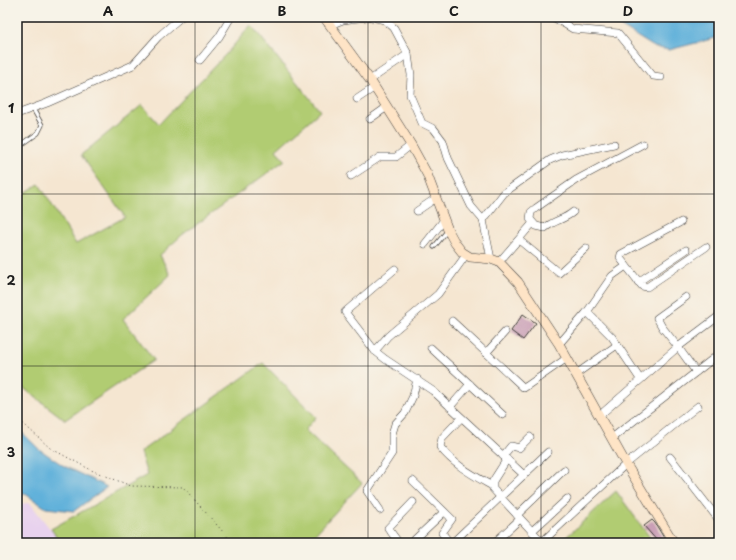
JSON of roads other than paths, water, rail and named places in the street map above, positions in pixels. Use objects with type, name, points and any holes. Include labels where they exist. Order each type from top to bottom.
[{"type":"street","points":[[17,114],[133,66],[158,37],[181,17]]},
{"type":"street","points":[[200,60],[219,37],[231,17]]},
{"type":"street","points":[[324,17],[372,83],[411,145],[427,174],[448,230],[455,243],[466,255],[474,258],[495,260],[518,240],[532,224]]},
{"type":"street","points":[[330,25],[343,20],[367,17]]},
{"type":"street","points":[[371,17],[385,20],[394,28],[408,54],[411,75],[410,95],[422,123],[429,128],[434,128],[443,141],[448,158],[471,206],[483,220],[495,260],[518,282],[559,344],[626,464],[674,543]]},
{"type":"street","points":[[553,17],[573,30],[618,33],[653,76],[661,77]]},
{"type":"street","points":[[357,99],[372,83],[408,54]]},
{"type":"street","points":[[370,120],[387,107]]},
{"type":"street","points":[[483,220],[504,192],[550,160],[562,155],[614,144]]},
{"type":"street","points":[[573,212],[567,218],[556,220],[546,228],[541,228],[532,224],[530,219],[532,212],[542,202],[576,180],[643,144]]},
{"type":"street","points":[[351,176],[380,157],[396,157],[411,145]]},
{"type":"street","points":[[417,211],[436,198]]},
{"type":"street","points":[[425,244],[444,220]]},
{"type":"street","points":[[680,222],[623,252],[620,258],[643,288],[647,287],[706,247]]},
{"type":"street","points":[[518,240],[559,273],[586,248]]},
{"type":"street","points":[[638,282],[686,250]]},
{"type":"street","points":[[375,351],[388,336],[438,294],[466,255]]},
{"type":"street","points":[[559,344],[587,312],[612,276],[626,266]]},
{"type":"street","points":[[395,269],[345,311],[375,351],[389,362],[417,379],[524,475]]},
{"type":"street","points":[[686,296],[657,318],[662,327],[696,372]]},
{"type":"street","points":[[587,312],[598,321],[617,345],[640,380]]},
{"type":"street","points":[[599,416],[678,348],[719,316]]},
{"type":"street","points":[[452,321],[524,388],[567,358]]},
{"type":"street","points":[[486,353],[505,332]]},
{"type":"street","points":[[576,374],[617,345]]},
{"type":"street","points":[[431,348],[503,415]]},
{"type":"street","points":[[612,438],[719,354]]},
{"type":"street","points":[[380,510],[367,491],[392,453],[392,434],[395,424],[405,413],[413,396],[417,379]]},
{"type":"street","points":[[450,407],[470,384]]},
{"type":"street","points":[[462,418],[442,438],[440,447],[464,470],[492,486],[500,498],[532,531],[539,541],[542,542],[626,464],[698,406]]},
{"type":"street","points":[[492,486],[493,481],[511,446],[519,448],[530,437]]},
{"type":"street","points":[[413,481],[452,519],[442,533],[451,543],[548,452]]},
{"type":"street","points":[[670,457],[719,520]]},
{"type":"street","points":[[494,543],[564,470]]},
{"type":"street","points":[[532,531],[567,499]]},
{"type":"street","points":[[399,543],[388,528],[413,502]]},
{"type":"street","points":[[410,543],[444,512]]},
{"type":"lane","points":[[17,148],[38,133],[42,125],[33,108]]},
{"type":"lane","points":[[434,248],[448,230]]},
{"type":"water","points":[[592,17],[719,17],[719,37],[669,50],[654,47],[614,22]]},
{"type":"water","points":[[17,428],[39,449],[64,466],[107,487],[74,511],[46,508],[24,493],[17,493]]}]
